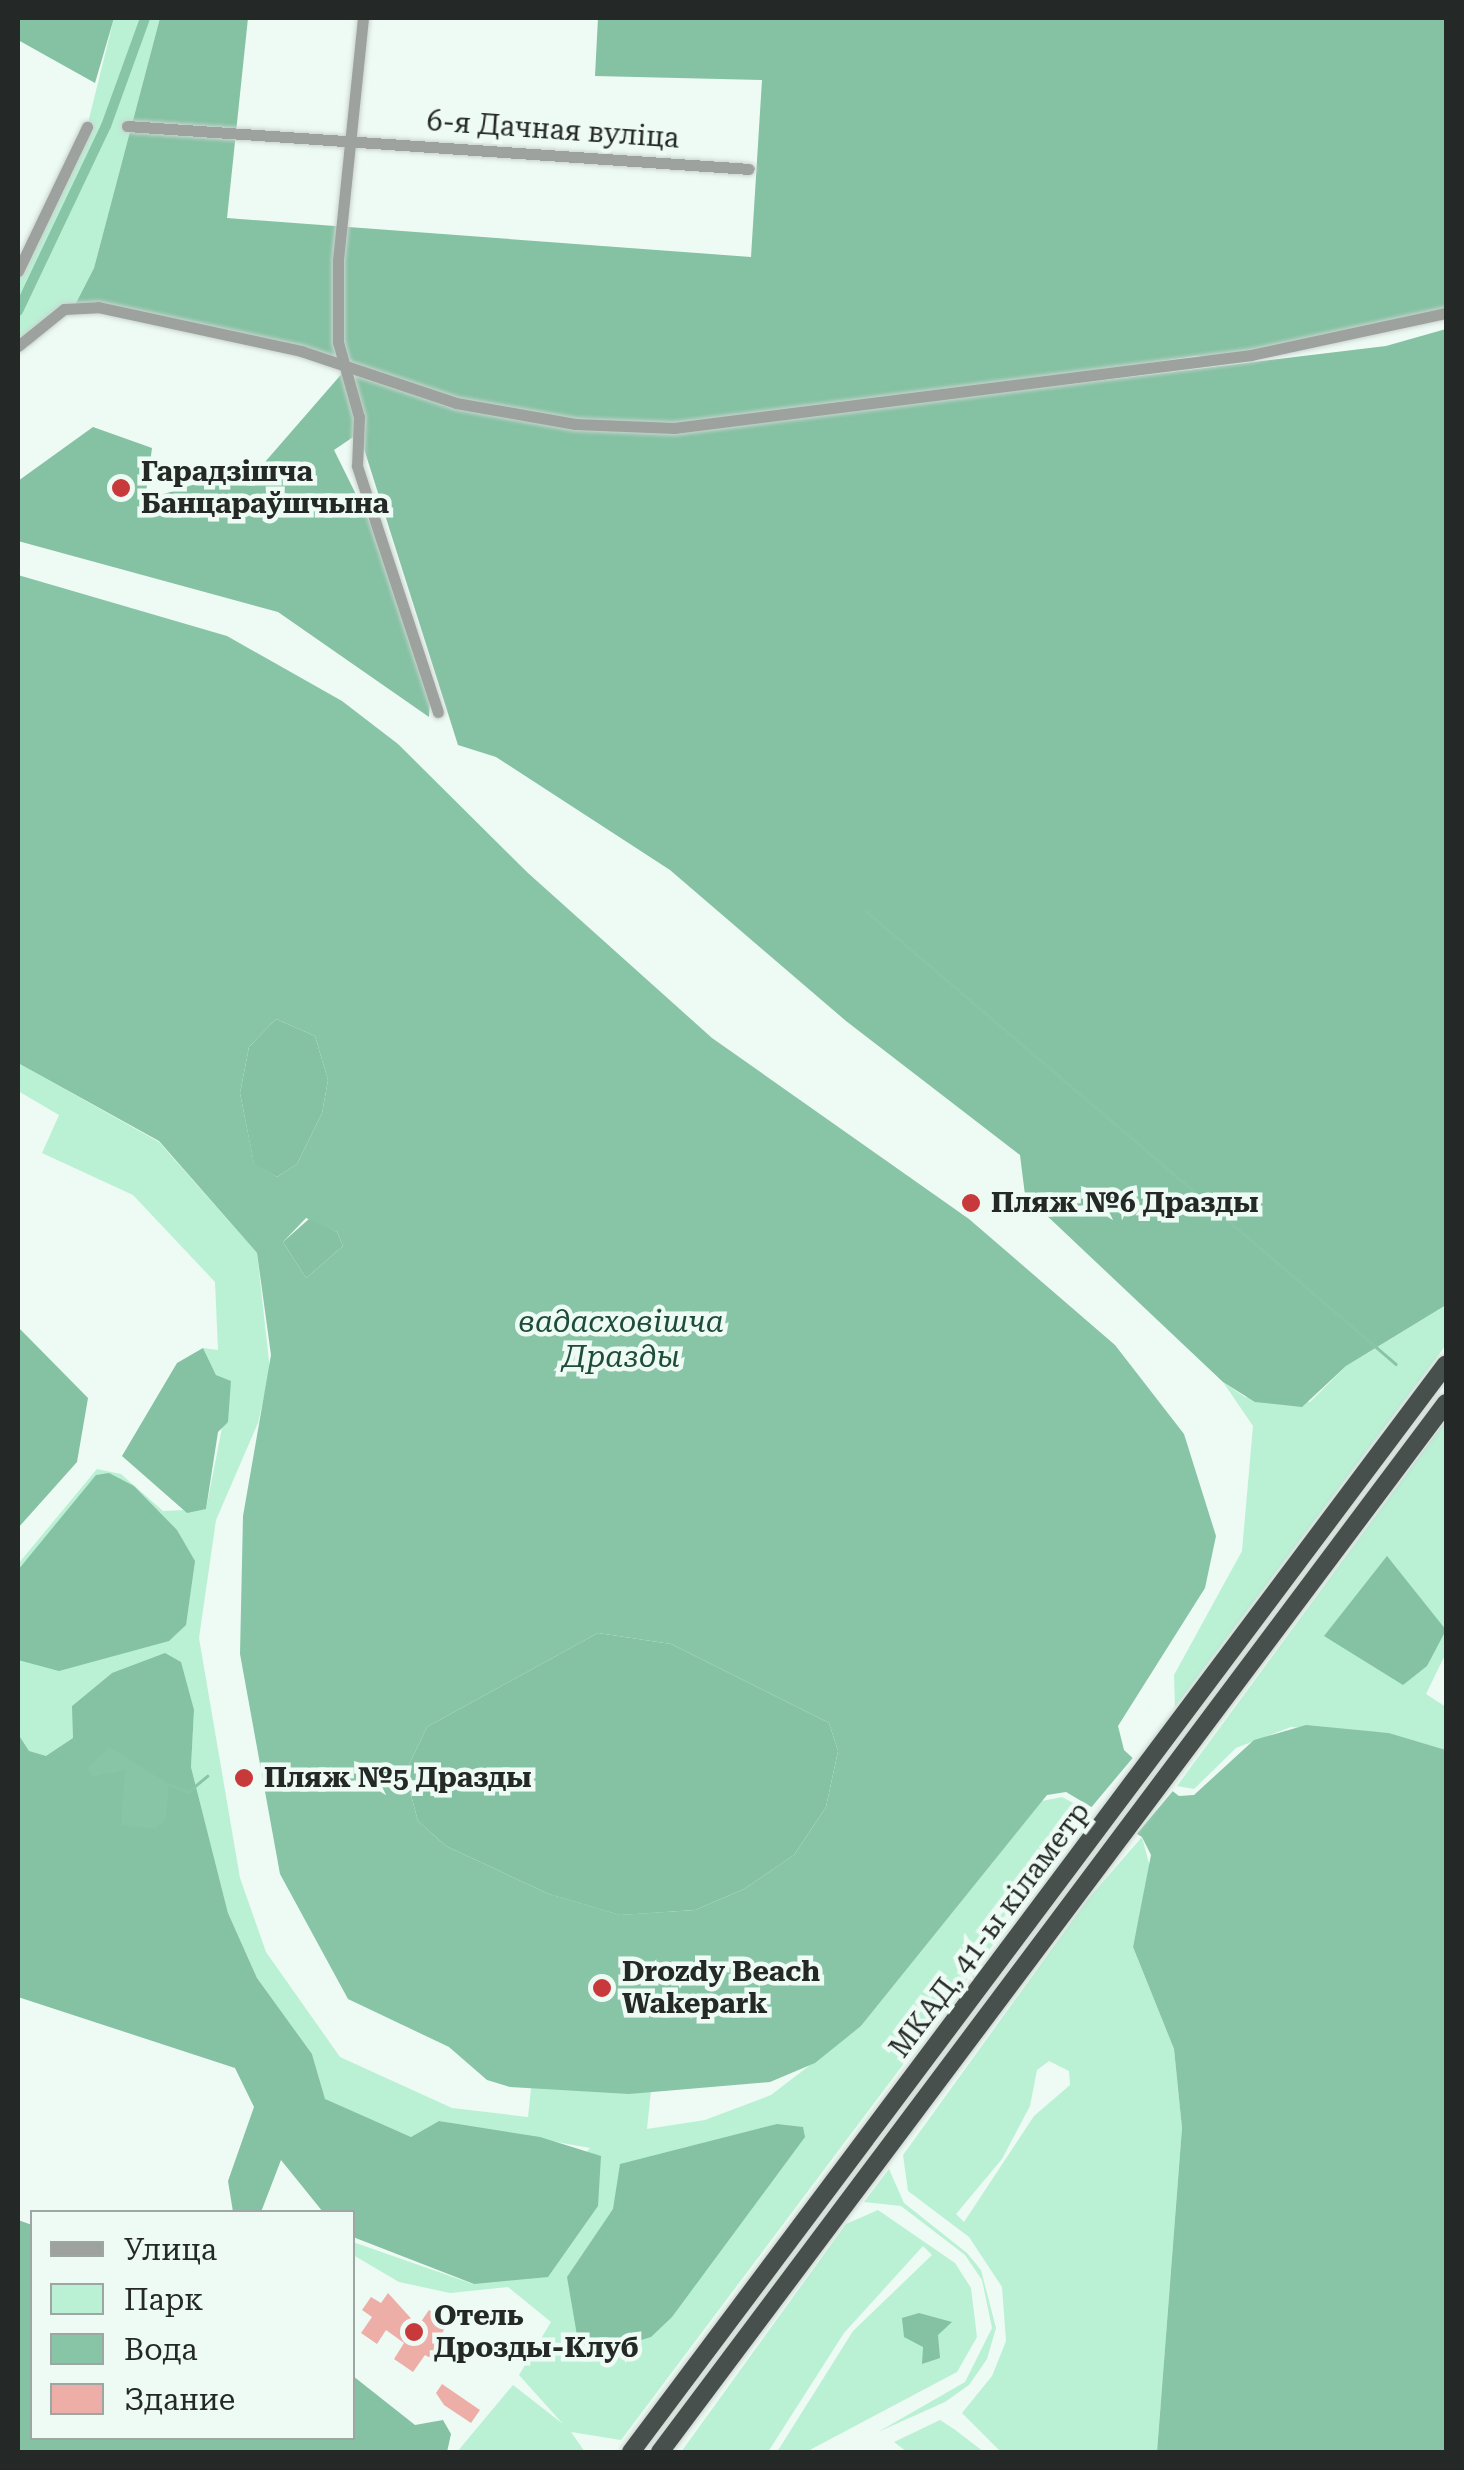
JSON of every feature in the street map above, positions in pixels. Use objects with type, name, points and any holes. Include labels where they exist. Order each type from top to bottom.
[{"type":"highway","name":"МКАД, 41-ы кіламетр","points":[[630,2452],[1446,1364]]},
{"type":"highway","name":"МКАД, 41-ы кіламетр","points":[[660,2452],[1446,1403]]},
{"type":"street","points":[[364,18],[335,308],[359,417],[357,466],[438,712]]},
{"type":"street","name":"6-я Дачная вуліца","points":[[127,126],[749,169]]},
{"type":"street","points":[[18,271],[87,127]]},
{"type":"street","points":[[18,346],[80,306],[253,338],[456,404],[575,424],[674,428],[1251,355],[1446,313]]},
{"type":"green space","points":[[114,18],[160,18],[94,268],[74,307],[31,345],[18,346],[18,271],[87,127]]},
{"type":"green space","points":[[18,1063],[159,1142],[257,1253],[270,1370],[258,1423],[216,1520],[199,1638],[240,1878],[266,1952],[340,2057],[452,2108],[528,2117],[554,1870],[673,1883],[647,2129],[705,2120],[771,2095],[861,2026],[1042,1801],[1062,1797],[1092,1813],[621,2440],[571,2432],[585,2452],[457,2452],[513,2385],[563,2424],[519,2375],[551,2322],[508,2287],[450,2293],[399,2282],[355,2256],[355,2243],[473,2284],[590,2148],[439,2121],[411,2137],[325,2100],[312,2054],[257,1978],[228,1913],[191,1767],[194,1710],[112,1673],[72,1706],[126,1735],[41,1960],[18,1734],[18,1564],[97,1469],[121,1474],[163,1511],[206,1509],[231,1382],[216,1375],[203,1348],[218,1350],[215,1282],[133,1195],[42,1153],[59,1115],[18,1091]]},
{"type":"green space","points":[[1446,1305],[1446,1345],[1175,1707],[1174,1675],[1242,1551],[1253,1426],[1223,1382],[1245,1397],[1310,1402],[1346,1366]]},
{"type":"green space","points":[[1446,1420],[1446,1653],[1426,1694],[1446,1707],[1446,1750],[1389,1733],[1291,1727],[1236,1748],[1194,1789],[1177,1786]]},
{"type":"green space","points":[[1142,1837],[1150,1867],[1133,1947],[1174,2049],[1182,2128],[1157,2452],[1001,2452],[962,2413],[992,2376],[1006,2341],[1002,2287],[969,2237],[908,2191],[903,2155],[1088,1899]],"holes":[[[1049,2061],[1069,2071],[1070,2085],[1034,2116],[964,2222],[956,2214],[1002,2159],[1030,2106],[1037,2070]]]},
{"type":"green space","points":[[889,2169],[904,2203],[967,2253],[981,2270],[996,2328],[987,2359],[969,2385],[945,2402],[878,2432],[965,2382],[992,2328],[982,2280],[965,2255],[901,2206],[864,2202]]},
{"type":"green space","points":[[878,2210],[955,2263],[971,2288],[977,2337],[957,2372],[806,2452],[777,2452],[853,2331],[932,2255],[923,2246],[844,2333],[768,2452],[681,2452],[846,2224]]},
{"type":"green space","points":[[940,2420],[984,2452],[907,2452],[894,2442]]},
{"type":"shaded area","points":[[18,18],[114,18],[95,83],[18,40]]},
{"type":"shaded area","points":[[160,18],[248,18],[227,218],[751,257],[762,80],[595,76],[598,18],[1446,18],[1446,313],[1251,355],[1196,356],[756,422],[1386,346],[1446,329],[1446,1305],[1346,1366],[1302,1407],[1255,1402],[1223,1382],[1025,1195],[1020,1155],[846,1021],[670,870],[496,757],[458,745],[359,433],[334,450],[388,559],[431,685],[429,717],[278,612],[18,541],[18,481],[93,427],[152,448],[145,500],[265,462],[345,370],[228,334],[74,307],[94,268]]},
{"type":"shaded area","points":[[276,1019],[315,1036],[328,1080],[322,1113],[297,1164],[277,1177],[254,1164],[240,1093],[249,1047]]},
{"type":"shaded area","points":[[310,1218],[337,1232],[343,1246],[306,1278],[283,1242]]},
{"type":"shaded area","points":[[18,1327],[88,1398],[77,1462],[18,1528]]},
{"type":"shaded area","points":[[203,1348],[216,1375],[231,1381],[228,1422],[218,1432],[206,1509],[187,1513],[122,1456],[177,1363]]},
{"type":"shaded area","points":[[109,1473],[134,1486],[177,1530],[195,1561],[186,1625],[169,1641],[59,1671],[18,1660],[18,1570],[96,1475]]},
{"type":"shaded area","points":[[1387,1556],[1446,1630],[1427,1666],[1403,1685],[1324,1636]]},
{"type":"shaded area","points":[[598,1633],[671,1644],[829,1723],[838,1751],[826,1807],[794,1855],[744,1889],[695,1910],[620,1915],[549,1894],[446,1846],[418,1821],[405,1773],[427,1727]]},
{"type":"shaded area","points":[[165,1653],[181,1662],[194,1710],[191,1767],[228,1913],[257,1978],[312,2054],[325,2099],[411,2137],[439,2121],[540,2137],[601,2156],[598,2206],[548,2277],[474,2284],[355,2238],[355,2210],[321,2210],[281,2160],[262,2210],[233,2210],[228,2181],[254,2107],[235,2068],[18,1997],[18,1734],[29,1751],[46,1756],[73,1738],[72,1706],[112,1673]]},
{"type":"shaded area","points":[[777,2124],[803,2127],[805,2137],[672,2317],[651,2337],[599,2353],[579,2347],[567,2277],[613,2209],[620,2164]]},
{"type":"shaded area","points":[[18,2220],[30,2224],[30,2440],[355,2440],[355,2378],[415,2425],[443,2420],[451,2434],[447,2452],[18,2452]]},
{"type":"shaded area","points":[[919,2313],[952,2322],[938,2335],[940,2358],[922,2364],[923,2347],[904,2337],[902,2318]]},
{"type":"water","name":"вадасховішча Дразды","points":[[18,575],[227,636],[342,701],[398,744],[528,873],[712,1038],[969,1219],[1115,1345],[1184,1434],[1216,1536],[1205,1588],[1118,1726],[1124,1750],[1179,1796],[1194,1795],[1254,1740],[1306,1725],[1389,1733],[1446,1750],[1446,2452],[1157,2452],[1182,2128],[1174,2049],[1133,1947],[1151,1855],[1142,1837],[1066,1792],[1047,1795],[861,2026],[815,2063],[770,2082],[629,2094],[510,2087],[487,2080],[449,2047],[348,1999],[280,1874],[240,1654],[243,1516],[271,1355],[257,1253],[159,1141],[18,1063]],"holes":[[[276,1019],[315,1036],[328,1080],[322,1113],[297,1164],[277,1177],[254,1163],[240,1093],[249,1047]],[[306,1218],[337,1232],[343,1246],[306,1278],[283,1242]],[[598,1633],[671,1644],[829,1723],[838,1751],[826,1807],[794,1855],[744,1889],[695,1910],[620,1915],[549,1894],[446,1846],[418,1821],[405,1773],[427,1727]]]},
{"type":"water","points":[[109,1747],[169,1784],[166,1819],[155,1829],[121,1825],[125,1770],[93,1776],[87,1768]]},
{"type":"pier","points":[[1136,1754],[1176,1787],[1128,1844],[1088,1811]]},
{"type":"building","name":"Отель Дрозды-Клуб","points":[[388,2293],[418,2326],[429,2310],[447,2322],[432,2359],[425,2355],[413,2372],[394,2359],[404,2343],[386,2330],[377,2344],[361,2333],[372,2317],[362,2310],[371,2297],[381,2303]]},
{"type":"building","points":[[442,2384],[480,2410],[471,2423],[444,2405],[436,2393]]},
{"type":"waterway","points":[[18,311],[106,126],[145,18]]},
{"type":"waterway","points":[[866,911],[1396,1364]]},
{"type":"waterway","points":[[169,1784],[188,1792],[207,1776]]},
{"type":"place","name":"Гарадзішча Банцараўшчына","points":[[121,488]]},
{"type":"place","name":"Пляж №6 Дразды","points":[[971,1203]]},
{"type":"place","name":"Пляж №5 Дразды","points":[[244,1778]]},
{"type":"place","name":"Drozdy Beach Wakepark","points":[[602,1988]]},
{"type":"place","name":"Отель Дрозды-Клуб","points":[[414,2332]]}]
